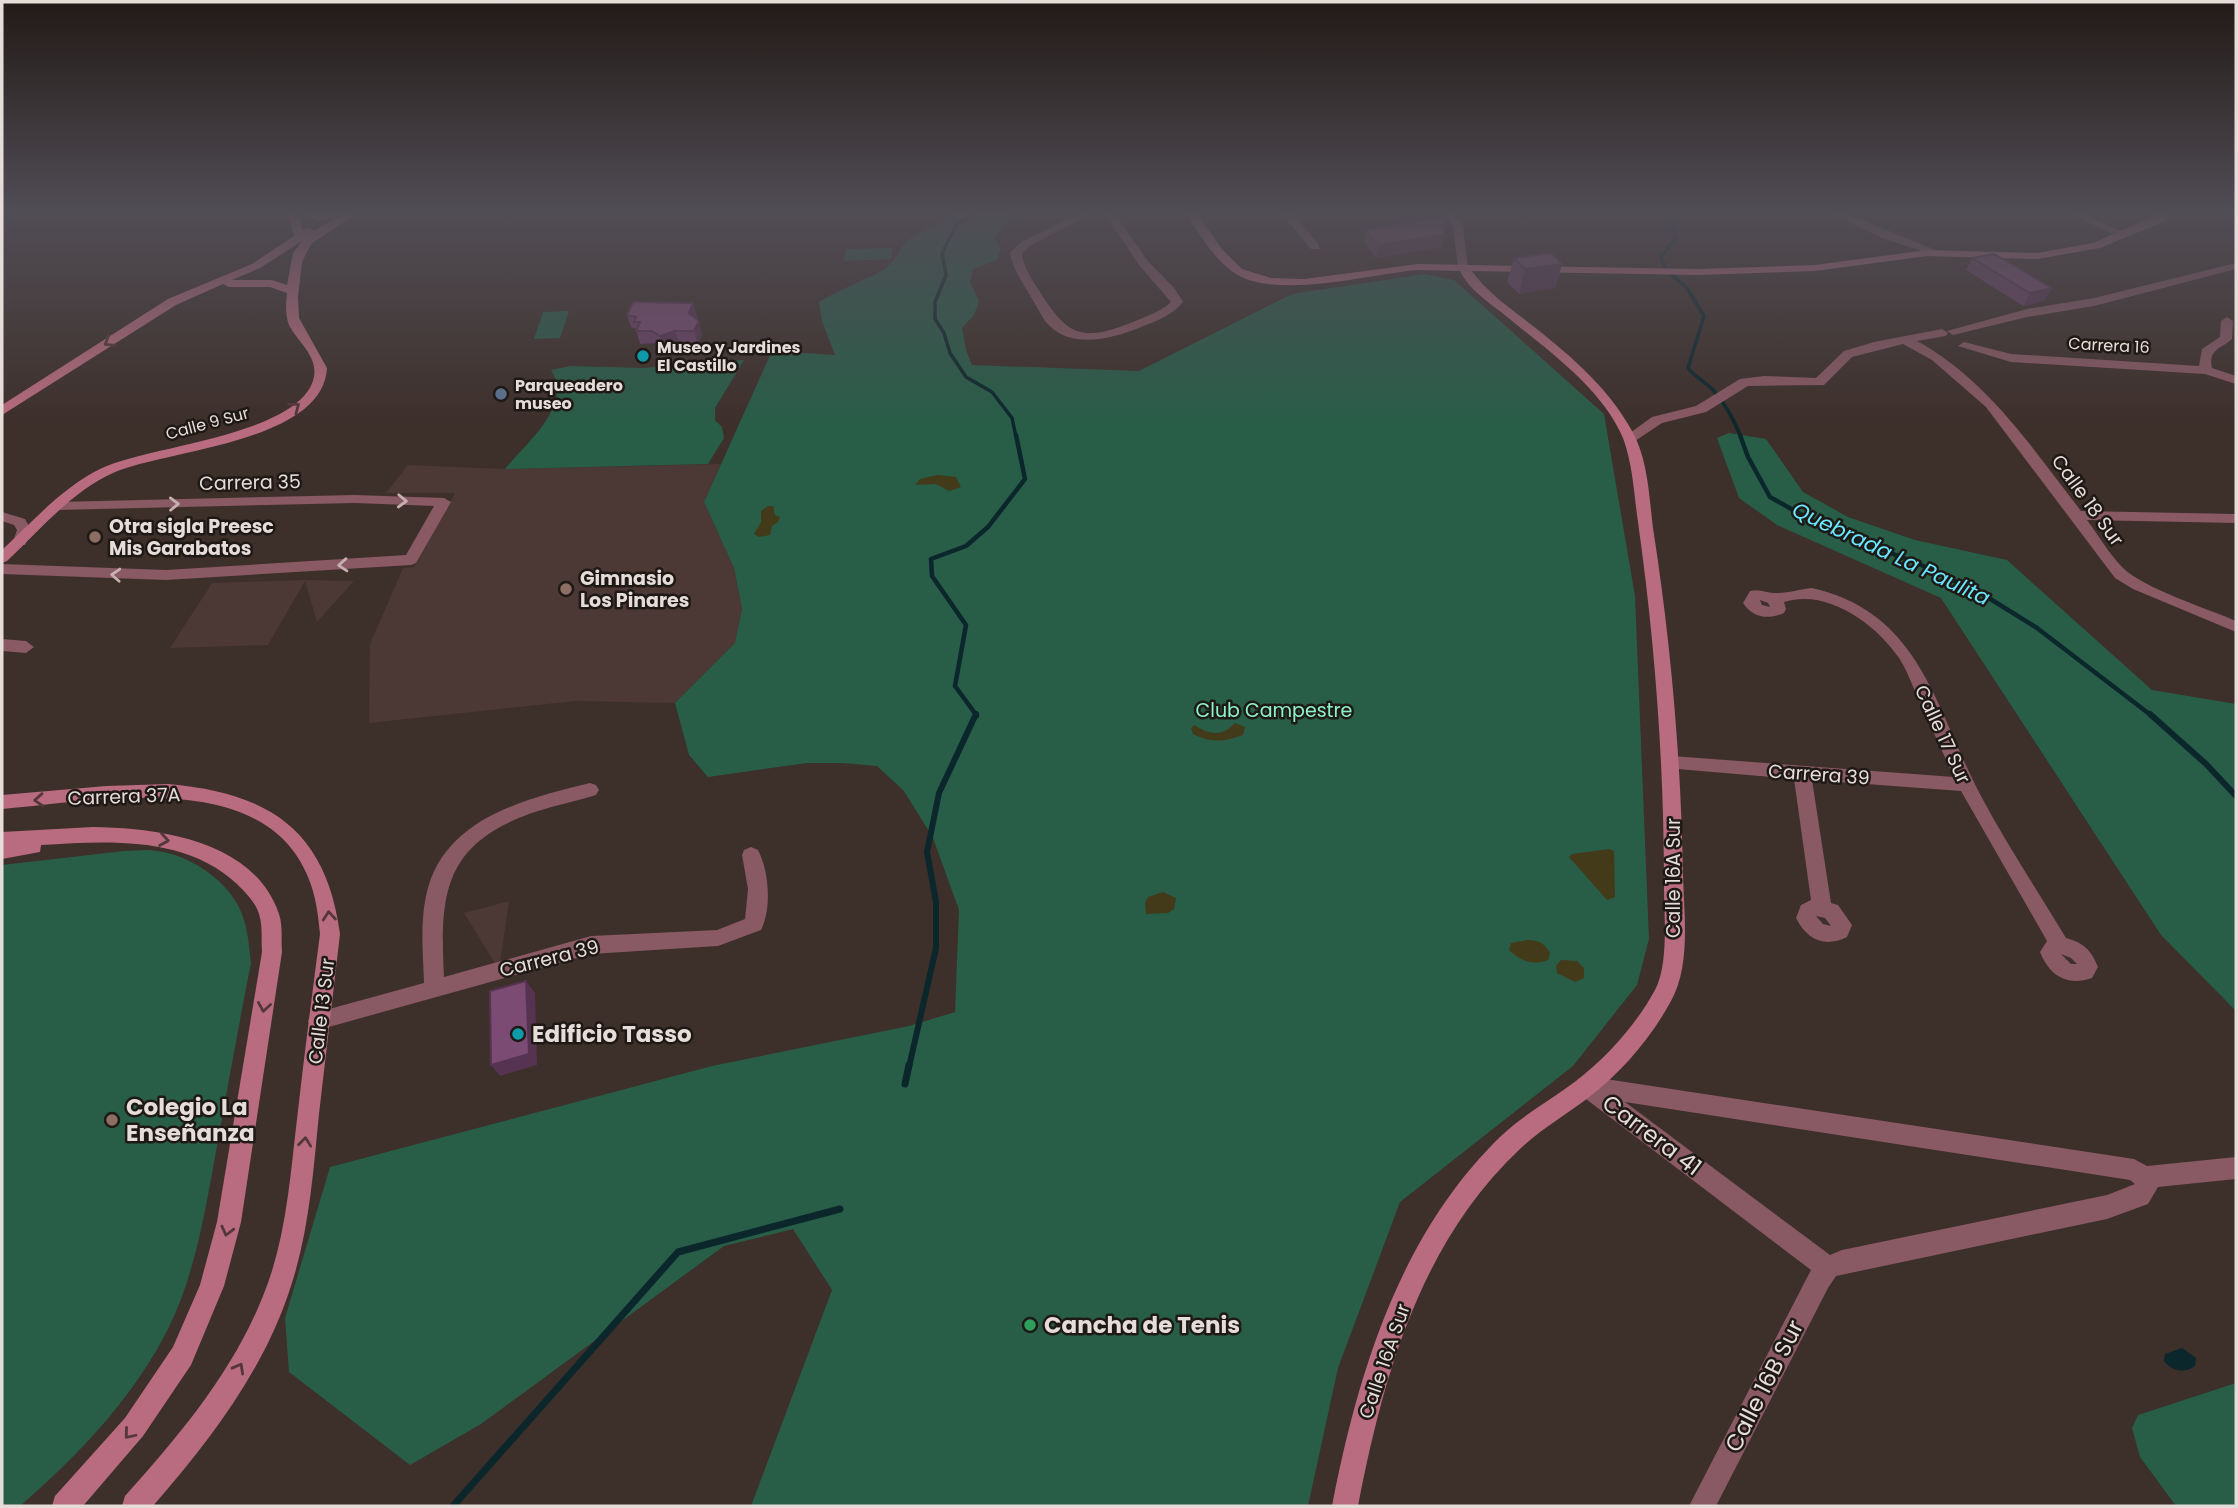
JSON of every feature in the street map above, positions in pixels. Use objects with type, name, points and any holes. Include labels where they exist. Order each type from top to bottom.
[{"type":"main road","points":[[2,411],[188,294],[211,284]]},
{"type":"main road","points":[[188,294],[238,284]]},
{"type":"main road","points":[[277,284],[294,292]]},
{"type":"main road","name":"Calle 9 Sur","points":[[2,558],[57,506],[91,479],[109,470],[248,432],[291,411],[307,398],[317,385],[321,373],[320,361],[292,316],[294,284]]},
{"type":"main road","points":[[1474,284],[1478,286]]},
{"type":"main road","name":"Calle 16A Sur","points":[[1345,1506],[1363,1418],[1382,1356],[1418,1269],[1456,1205],[1510,1144],[1586,1086],[1637,1034],[1667,989],[1674,935],[1672,763],[1657,593],[1630,438],[1608,402],[1591,384],[1478,286]]},
{"type":"main road","name":"Carrera 37A","points":[[2,802],[169,791],[225,800],[264,815],[280,827]]},
{"type":"main road","name":"Calle 13 Sur","points":[[135,1506],[196,1435],[228,1387],[252,1344],[287,1262],[298,1210],[330,934],[330,910],[323,885],[303,848],[280,827]]},
{"type":"main road","points":[[2,852],[96,836]]},
{"type":"main road","name":"Carrera 37A","points":[[2,839],[132,836],[177,842],[222,861],[251,884],[269,914],[272,952],[229,1222],[212,1286],[181,1356],[134,1427],[65,1506]]},
{"type":"street","points":[[1029,284],[1058,327],[1081,335],[1121,332],[1172,308],[1177,302],[1163,284]]},
{"type":"street","points":[[1630,438],[1657,421],[1687,415],[1737,386],[1754,380],[1819,382],[1848,354],[1874,346],[1948,335],[1969,337],[2164,284]]},
{"type":"street","points":[[2206,370],[2204,360],[2208,349],[2226,338],[2227,321]]},
{"type":"street","name":"Carrera 16","points":[[1948,335],[1969,337],[1988,353],[2011,358],[2206,370],[2232,378]]},
{"type":"street","name":"Calle 18 Sur","points":[[1918,340],[1936,357]]},
{"type":"street","name":"Calle 18 Sur","points":[[1918,340],[1991,404],[2120,574],[2138,586],[2236,627]]},
{"type":"street","name":"Carrera 35","points":[[2,569],[131,576],[411,560],[443,502],[355,499],[57,506]]},
{"type":"street","points":[[2077,515],[2236,517]]},
{"type":"street","points":[[2,516],[20,522],[24,530],[20,542]]},
{"type":"street","name":"Calle 17 Sur","points":[[1774,600],[1799,592],[1816,595],[1853,608],[1883,628],[1907,657],[1967,785],[2001,849],[2060,945]]},
{"type":"street","points":[[2,645],[26,647]]},
{"type":"street","name":"Carrera 39","points":[[1672,763],[1967,785]]},
{"type":"street","points":[[1802,772],[1822,907]]},
{"type":"street","points":[[434,988],[434,912],[438,886],[448,865],[482,830],[513,811],[590,790]]},
{"type":"street","name":"Carrera 39","points":[[318,1021],[591,945],[718,938],[754,925],[758,890],[751,855]]},
{"type":"street","name":"Carrera 41","points":[[1586,1086],[2120,1168],[2134,1171],[2144,1177],[2236,1168]]},
{"type":"street","name":"Carrera 41","points":[[1586,1086],[1828,1268]]},
{"type":"street","points":[[1828,1268],[1842,1262],[2107,1207],[2140,1196],[2147,1186],[2144,1177]]},
{"type":"street","name":"Calle 16B Sur","points":[[1702,1506],[1819,1279],[1828,1268]]},
{"type":"shaded area","name":"Gimnasio Los Pinares","points":[[721,464],[704,502],[734,568],[742,609],[735,643],[675,703],[575,701],[369,723],[370,644],[403,568],[414,567],[455,493],[386,493],[408,465],[505,469]]},
{"type":"shaded area","points":[[306,580],[354,581],[317,622],[305,581],[268,645],[170,648],[212,583]]},
{"type":"shaded area","points":[[509,901],[499,970],[464,913]]},
{"type":"green space","name":"Club Campestre","points":[[852,284],[971,284],[979,301],[974,315],[962,328],[972,365],[1139,371],[1292,294],[1356,284],[1459,284],[1604,414],[1635,596],[1649,939],[1637,985],[1573,1066],[1400,1202],[1338,1368],[1308,1506],[751,1506],[832,1290],[793,1229],[724,1246],[481,1424],[410,1465],[289,1372],[285,1318],[330,1167],[712,1066],[909,1026],[955,1012],[959,910],[933,838],[904,791],[877,766],[842,763],[807,763],[708,777],[689,755],[675,703],[735,643],[742,609],[734,568],[704,502],[772,351],[835,355],[822,321],[819,302]]},
{"type":"green space","points":[[569,311],[560,338],[534,339],[543,312]]},
{"type":"green space","points":[[744,360],[715,408],[715,420],[722,427],[724,438],[708,464],[505,469],[535,435],[552,410],[556,383],[551,370],[571,366],[642,368]]},
{"type":"green space","points":[[1729,433],[1766,439],[1803,492],[1848,517],[1915,540],[2007,560],[2152,690],[2236,704],[2236,1011],[2161,935],[1941,598],[1777,525],[1739,498],[1717,438]]},
{"type":"green space","name":"Colegio La Enseñanza","points":[[124,851],[157,851],[196,864],[228,891],[246,926],[251,963],[209,1192],[193,1261],[178,1306],[140,1377],[104,1424],[42,1487],[20,1506],[2,1506],[2,865]]},
{"type":"green space","points":[[2236,1383],[2236,1506],[2176,1506],[2140,1457],[2132,1428],[2138,1415]]},
{"type":"sand","points":[[937,475],[956,477],[961,487],[949,491],[936,484],[915,485],[920,479]]},
{"type":"sand","points":[[773,506],[775,515],[780,517],[772,526],[770,535],[759,537],[754,534],[761,522],[761,511]]},
{"type":"sand","points":[[1235,723],[1245,727],[1243,735],[1224,740],[1200,737],[1193,734],[1191,728],[1194,725],[1216,733],[1225,731]]},
{"type":"sand","points":[[1609,849],[1614,851],[1615,897],[1607,900],[1569,857],[1572,854]]},
{"type":"sand","points":[[1163,892],[1176,898],[1174,909],[1168,913],[1146,914],[1145,903],[1148,897]]},
{"type":"sand","points":[[1527,940],[1543,944],[1550,953],[1548,960],[1537,963],[1527,961],[1509,950],[1511,943]]},
{"type":"sand","points":[[1561,960],[1577,961],[1584,968],[1584,978],[1575,982],[1557,973],[1556,966]]},
{"type":"water","points":[[2182,1348],[2196,1358],[2195,1366],[2183,1371],[2170,1367],[2164,1361],[2165,1354]]},
{"type":"building","points":[[2016,284],[2046,284],[2052,288],[2030,293]]},
{"type":"building","points":[[633,302],[693,303],[689,313],[699,321],[694,331],[675,331],[660,336],[652,331],[636,331],[640,322],[634,322],[636,317],[627,315]]},
{"type":"building","name":"Edificio Tasso","points":[[526,981],[529,1054],[491,1065],[490,991]]},
{"type":"waterway","points":[[942,284],[935,302],[935,319],[944,333],[950,353],[966,377],[992,392],[1012,418],[1016,437]]},
{"type":"waterway","name":"Quebrada La Paulita","points":[[1683,284],[1704,316],[1688,368],[1718,396],[1740,435]]},
{"type":"waterway","points":[[976,714],[955,686],[966,625],[932,576],[931,559],[966,546],[988,527],[1025,479],[1016,435]]},
{"type":"waterway","name":"Quebrada La Paulita","points":[[1740,435],[1748,457],[1770,497],[1827,529],[1917,563],[1984,595],[2037,628],[2152,716]]},
{"type":"waterway","points":[[909,1067],[936,948],[936,902],[927,852],[939,793],[976,714]]},
{"type":"waterway","name":"Quebrada La Paulita","points":[[2150,714],[2206,764],[2236,796]]},
{"type":"waterway","points":[[905,1084],[909,1065]]},
{"type":"waterway","points":[[453,1506],[678,1252],[840,1209]]},
{"type":"place","name":"Museo y Jardines El Castillo","points":[[643,356]]},
{"type":"place","name":"Parqueadero museo","points":[[501,394]]},
{"type":"place","name":"Otra sigla Preesc Mis Garabatos","points":[[95,537]]},
{"type":"place","name":"Gimnasio Los Pinares","points":[[566,589]]},
{"type":"place","name":"Edificio Tasso","points":[[518,1034]]},
{"type":"place","name":"Colegio La Enseñanza","points":[[112,1120]]},
{"type":"place","name":"Cancha de Tenis","points":[[1030,1325]]}]
